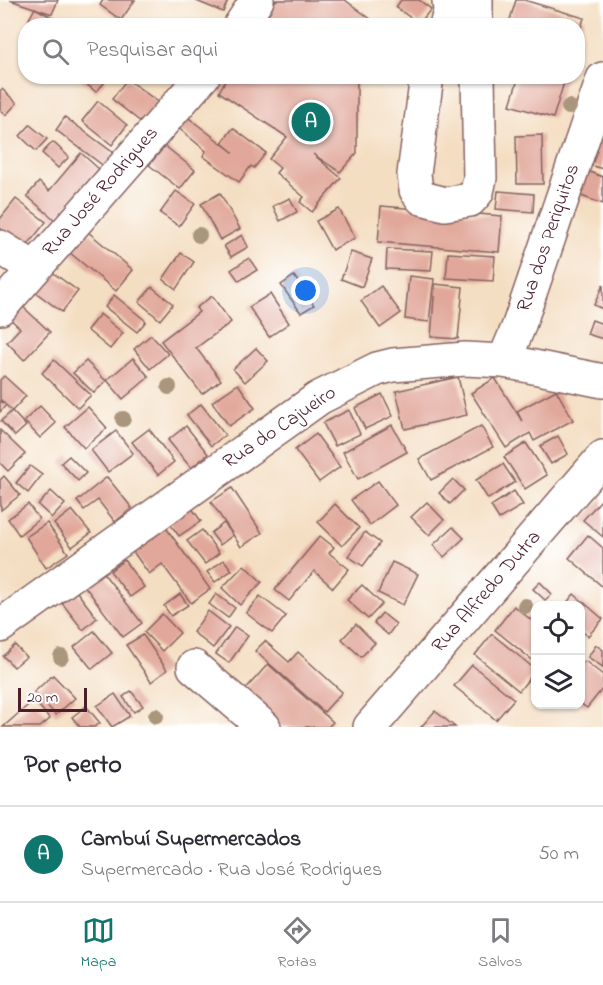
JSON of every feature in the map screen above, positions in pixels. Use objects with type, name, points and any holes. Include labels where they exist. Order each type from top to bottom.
[{"type":"street","points":[[245,18],[257,0]]},
{"type":"street","points":[[448,18],[449,0]]},
{"type":"street","points":[[476,0],[477,18]]},
{"type":"street","name":"Rua dos Periquitos","points":[[504,361],[518,328],[603,79]]},
{"type":"street","name":"Rua José Rodrigues","points":[[0,308],[196,84]]},
{"type":"street","points":[[426,84],[414,174],[416,190],[422,198],[445,204],[470,200],[477,192],[480,178],[478,84]]},
{"type":"street","points":[[0,247],[34,268]]},
{"type":"street","name":"Rua do Cajueiro","points":[[0,626],[319,398],[377,369],[393,365],[465,359],[504,361],[603,381]]},
{"type":"street","name":"Rua Alfredo Dutra","points":[[370,727],[603,457]]},
{"type":"street","points":[[194,667],[264,727]]},
{"type":"building","points":[[10,0],[58,0],[52,14]]},
{"type":"building","points":[[103,0],[135,0],[122,18],[118,18],[100,5]]},
{"type":"building","points":[[194,0],[228,0],[223,12]]},
{"type":"building","points":[[276,0],[345,0],[369,18],[265,18]]},
{"type":"building","points":[[401,0],[419,0],[431,9],[424,18],[411,18],[396,7]]},
{"type":"building","points":[[516,0],[524,0],[584,18],[510,18]]},
{"type":"building","points":[[35,8],[53,18],[30,18]]},
{"type":"building","points":[[86,84],[103,84],[96,92]]},
{"type":"building","points":[[123,84],[134,84],[158,102],[142,123],[112,99]]},
{"type":"building","points":[[224,84],[357,84],[357,153],[340,172],[313,154],[341,178],[312,212],[300,202],[304,197],[276,173],[280,168],[269,159],[287,137],[219,92]]},
{"type":"building","points":[[517,84],[564,84],[553,118],[510,105]]},
{"type":"building","points":[[2,89],[17,103],[6,115],[0,110],[0,91]]},
{"type":"building","points":[[98,101],[127,125],[112,145],[82,121]]},
{"type":"building","points":[[185,115],[234,153],[222,143],[233,128],[266,153],[254,168],[251,166],[239,182],[203,156],[206,151],[176,126]]},
{"type":"building","points":[[65,117],[115,154],[105,167],[56,130]]},
{"type":"building","points":[[30,125],[47,139],[36,151],[20,136]]},
{"type":"building","points":[[596,133],[603,136],[603,169],[586,164]]},
{"type":"building","points":[[542,135],[543,184],[517,184],[516,136]]},
{"type":"building","points":[[53,142],[69,157],[58,168],[42,153]]},
{"type":"building","points":[[165,146],[195,170],[180,189],[149,165]]},
{"type":"building","points":[[81,153],[99,169],[55,220],[27,196],[39,182],[49,191]]},
{"type":"building","points":[[582,169],[603,177],[603,204],[573,193]]},
{"type":"building","points":[[176,191],[195,204],[179,226],[160,213]]},
{"type":"building","points":[[498,191],[534,194],[533,212],[496,209]]},
{"type":"building","points":[[220,193],[240,229],[220,240],[201,204]]},
{"type":"building","points":[[290,198],[297,212],[280,221],[273,206]]},
{"type":"building","points":[[16,199],[46,222],[26,247],[0,228],[0,219]]},
{"type":"building","points":[[381,206],[502,216],[499,252],[378,242]]},
{"type":"building","points":[[339,209],[355,238],[332,250],[316,221]]},
{"type":"building","points":[[87,231],[133,270],[116,291],[69,252]]},
{"type":"building","points":[[242,235],[248,247],[231,257],[224,246]]},
{"type":"building","points":[[387,249],[433,251],[431,271],[386,269]]},
{"type":"building","points":[[351,252],[372,259],[362,287],[341,279]]},
{"type":"building","points":[[181,253],[194,262],[176,289],[163,279]]},
{"type":"building","points":[[448,253],[495,256],[493,281],[446,278]]},
{"type":"building","points":[[249,258],[257,270],[239,281],[231,270]]},
{"type":"building","points":[[49,270],[78,291],[62,312],[34,291]]},
{"type":"building","points":[[294,276],[314,305],[301,313],[281,285]]},
{"type":"building","points":[[409,276],[434,279],[429,322],[405,319]]},
{"type":"building","points":[[435,284],[463,287],[458,339],[431,337]]},
{"type":"building","points":[[603,285],[603,309],[594,305]]},
{"type":"building","points":[[381,286],[401,313],[380,328],[361,301]]},
{"type":"building","points":[[152,287],[173,304],[160,320],[139,302]]},
{"type":"building","points":[[270,294],[289,323],[269,337],[249,307]]},
{"type":"building","points":[[114,295],[146,321],[137,332],[105,307]]},
{"type":"building","points":[[212,296],[231,322],[196,348],[221,380],[202,394],[161,341],[199,312],[196,308]]},
{"type":"building","points":[[20,304],[50,332],[24,360],[7,342],[20,328],[8,317]]},
{"type":"building","points":[[100,314],[123,333],[110,349],[87,330]]},
{"type":"building","points":[[592,320],[603,324],[603,339],[587,334]]},
{"type":"building","points":[[151,335],[168,354],[150,369],[134,349]]},
{"type":"building","points":[[256,348],[268,361],[245,382],[233,369]]},
{"type":"building","points":[[133,358],[149,377],[123,399],[107,380]]},
{"type":"building","points":[[54,360],[91,395],[78,408],[42,373]]},
{"type":"building","points":[[86,361],[106,381],[94,393],[73,373]]},
{"type":"building","points":[[4,376],[26,396],[12,411],[6,405],[0,412],[0,401],[5,404],[0,399],[0,380]]},
{"type":"building","points":[[458,377],[467,415],[405,429],[396,391]]},
{"type":"building","points":[[495,378],[522,421],[517,411],[556,390],[573,420],[534,441],[530,433],[506,448],[471,393]]},
{"type":"building","points":[[238,384],[255,408],[229,426],[212,402]]},
{"type":"building","points":[[382,394],[393,416],[365,429],[355,408]]},
{"type":"building","points":[[201,404],[225,435],[211,446],[187,415]]},
{"type":"building","points":[[40,406],[56,423],[40,438],[24,421]]},
{"type":"building","points":[[88,407],[107,428],[84,448],[65,427]]},
{"type":"building","points":[[349,410],[360,434],[335,446],[323,423]]},
{"type":"building","points":[[12,411],[26,426],[15,436],[1,421]]},
{"type":"building","points":[[392,425],[407,452],[358,479],[343,452]]},
{"type":"building","points":[[186,426],[208,454],[191,468],[168,440]]},
{"type":"building","points":[[481,426],[493,447],[431,480],[419,459]]},
{"type":"building","points":[[149,429],[174,462],[158,475],[132,442]]},
{"type":"building","points":[[0,430],[25,454],[8,471],[0,463]]},
{"type":"building","points":[[116,431],[133,453],[108,472],[91,450]]},
{"type":"building","points":[[316,434],[340,467],[319,482],[295,450]]},
{"type":"building","points":[[558,436],[568,454],[551,464],[540,446]]},
{"type":"building","points":[[526,443],[547,475],[525,489],[504,457]]},
{"type":"building","points":[[69,456],[86,473],[78,481],[61,463]]},
{"type":"building","points":[[503,464],[515,482],[488,499],[476,480]]},
{"type":"building","points":[[30,466],[42,475],[28,493],[16,483]]},
{"type":"building","points":[[4,476],[20,495],[1,510],[0,480]]},
{"type":"building","points":[[107,477],[132,508],[115,522],[98,500],[84,510],[77,501]]},
{"type":"building","points":[[453,479],[464,490],[450,504],[439,493]]},
{"type":"building","points":[[378,481],[396,505],[370,525],[351,500]]},
{"type":"building","points":[[232,488],[262,533],[241,547],[211,502]]},
{"type":"building","points":[[51,491],[65,504],[52,518],[38,505]]},
{"type":"building","points":[[514,491],[523,505],[499,519],[491,506]]},
{"type":"building","points":[[603,498],[603,537],[583,520]]},
{"type":"building","points":[[427,502],[444,520],[429,535],[411,517]]},
{"type":"building","points":[[28,504],[39,519],[19,535],[8,519]]},
{"type":"building","points":[[189,504],[201,521],[179,536],[167,520]]},
{"type":"building","points":[[335,504],[359,528],[342,546],[318,522]]},
{"type":"building","points":[[72,510],[91,533],[72,547],[54,524]]},
{"type":"building","points":[[47,523],[68,553],[46,568],[26,537]]},
{"type":"building","points":[[224,523],[233,535],[220,545],[211,533]]},
{"type":"building","points":[[164,525],[210,589],[191,603],[162,564],[149,574],[131,549]]},
{"type":"building","points":[[453,527],[464,538],[444,557],[433,545]]},
{"type":"building","points":[[202,530],[219,553],[205,564],[187,541]]},
{"type":"building","points":[[365,532],[380,543],[363,566],[348,556]]},
{"type":"building","points":[[588,535],[603,548],[603,587],[569,558]]},
{"type":"building","points":[[320,536],[334,547],[329,553],[349,569],[333,588],[314,571],[289,601],[275,590]]},
{"type":"building","points":[[124,560],[144,587],[130,597],[110,571]]},
{"type":"building","points":[[224,560],[232,570],[215,582],[207,572]]},
{"type":"building","points":[[392,562],[418,574],[403,605],[378,593]]},
{"type":"building","points":[[244,565],[262,582],[240,605],[222,588]]},
{"type":"building","points":[[98,566],[142,623],[123,637],[80,580]]},
{"type":"building","points":[[540,582],[552,594],[545,600],[533,589]]},
{"type":"building","points":[[362,585],[382,604],[368,619],[347,600]]},
{"type":"building","points":[[77,592],[97,618],[83,630],[62,603]]},
{"type":"building","points":[[180,594],[188,605],[171,616],[164,606]]},
{"type":"building","points":[[216,594],[235,608],[228,618],[209,604]]},
{"type":"building","points":[[574,594],[582,601],[568,601]]},
{"type":"building","points":[[260,596],[286,616],[272,633],[246,613]]},
{"type":"building","points":[[585,603],[603,619],[588,636],[585,634]]},
{"type":"building","points":[[514,606],[531,620],[531,659],[495,630]]},
{"type":"building","points":[[208,611],[229,627],[213,648],[193,632]]},
{"type":"building","points":[[382,613],[396,624],[388,635],[374,623]]},
{"type":"building","points":[[162,614],[180,633],[162,651],[144,632]]},
{"type":"building","points":[[356,624],[375,643],[361,657],[342,639]]},
{"type":"building","points":[[235,627],[248,636],[229,663],[216,654]]},
{"type":"building","points":[[94,631],[112,653],[92,669],[74,647]]},
{"type":"building","points":[[492,634],[531,666],[531,676],[519,691],[475,655]]},
{"type":"building","points":[[143,635],[167,670],[151,682],[126,645]]},
{"type":"building","points":[[265,641],[289,662],[298,652],[342,692],[324,712],[255,651]]},
{"type":"building","points":[[15,645],[26,657],[14,667],[3,656]]},
{"type":"building","points":[[596,645],[603,650],[603,667],[588,657]]},
{"type":"building","points":[[585,661],[603,675],[603,688],[587,708],[585,707]]},
{"type":"building","points":[[268,664],[333,722],[328,727],[282,727],[243,692]]},
{"type":"building","points":[[472,665],[514,699],[496,720],[454,686]]},
{"type":"building","points":[[53,675],[75,698],[56,715],[34,692]]},
{"type":"building","points":[[131,691],[143,706],[134,712],[123,697]]},
{"type":"building","points":[[115,694],[130,716],[112,727],[97,706]]},
{"type":"building","points":[[34,700],[50,719],[40,727],[3,727]]},
{"type":"building","points":[[86,706],[100,723],[94,727],[80,727],[72,717]]},
{"type":"building","points":[[435,711],[455,727],[421,727]]},
{"type":"place","name":"Cambuí Supermercados","points":[[311,122]]}]
